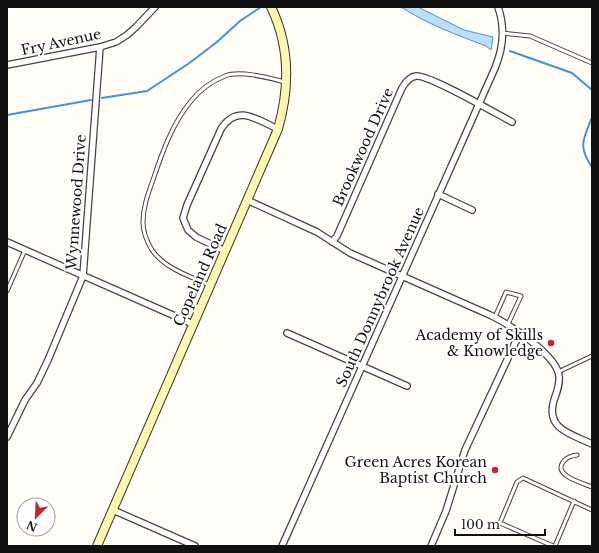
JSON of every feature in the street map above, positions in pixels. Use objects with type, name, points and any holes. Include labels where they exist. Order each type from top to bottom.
[{"type":"street","name":"Fry Avenue","points":[[7,65],[100,47],[116,42],[127,35],[155,7]]},
{"type":"street","name":"Copeland Road","points":[[97,546],[278,129],[287,82],[287,67],[284,48],[276,20],[270,7]]},
{"type":"street","name":"South Donnybrook Avenue","points":[[282,546],[499,58],[502,24],[498,7]]},
{"type":"street","name":"Wynnewood Drive","points":[[7,436],[25,400],[37,383],[48,360],[83,276],[100,47]]},
{"type":"street","name":"Brookwood Drive","points":[[332,242],[337,236],[402,88],[406,82],[415,76],[421,77],[479,103],[512,122]]},
{"type":"street","points":[[225,251],[196,237],[188,230],[183,218],[190,198],[225,122],[239,114],[248,116],[278,129]]},
{"type":"street","points":[[438,194],[472,210]]},
{"type":"street","points":[[247,200],[317,232],[350,253],[508,324],[551,359],[558,372],[560,383],[551,410],[555,424],[592,444]]},
{"type":"street","points":[[7,242],[193,324]]},
{"type":"street","points":[[288,333],[363,365],[407,386]]},
{"type":"street","points":[[431,546],[446,511],[465,450],[515,343],[522,334]]},
{"type":"street","points":[[113,510],[192,545]]},
{"type":"lane","points":[[502,33],[530,36],[592,63]]},
{"type":"lane","points":[[210,285],[181,273],[170,266],[153,252],[148,243],[143,222],[144,211],[161,156],[174,126],[191,101],[204,88],[226,76],[237,74],[259,76],[287,82]]},
{"type":"lane","points":[[7,291],[25,250]]},
{"type":"lane","points":[[495,317],[506,292],[521,296],[508,324]]},
{"type":"lane","points":[[558,372],[592,356]]},
{"type":"lane","points":[[577,455],[570,456],[565,460],[560,469],[562,474],[592,487]]},
{"type":"lane","points":[[574,502],[554,546],[500,522],[517,482],[523,478],[592,510]]},
{"type":"water","points":[[401,7],[418,7],[464,30],[493,37],[491,50],[486,46],[432,24]]},
{"type":"waterway","points":[[102,98],[147,91],[188,64],[217,42],[240,21],[261,7]]},
{"type":"waterway","points":[[510,51],[572,73],[592,90]]},
{"type":"waterway","points":[[7,115],[91,100]]},
{"type":"waterway","points":[[592,117],[583,142],[587,159],[592,167]]},
{"type":"place","name":"Academy of Skills & Knowledge","points":[[551,343]]},
{"type":"place","name":"Green Acres Korean Baptist Church","points":[[495,470]]}]
